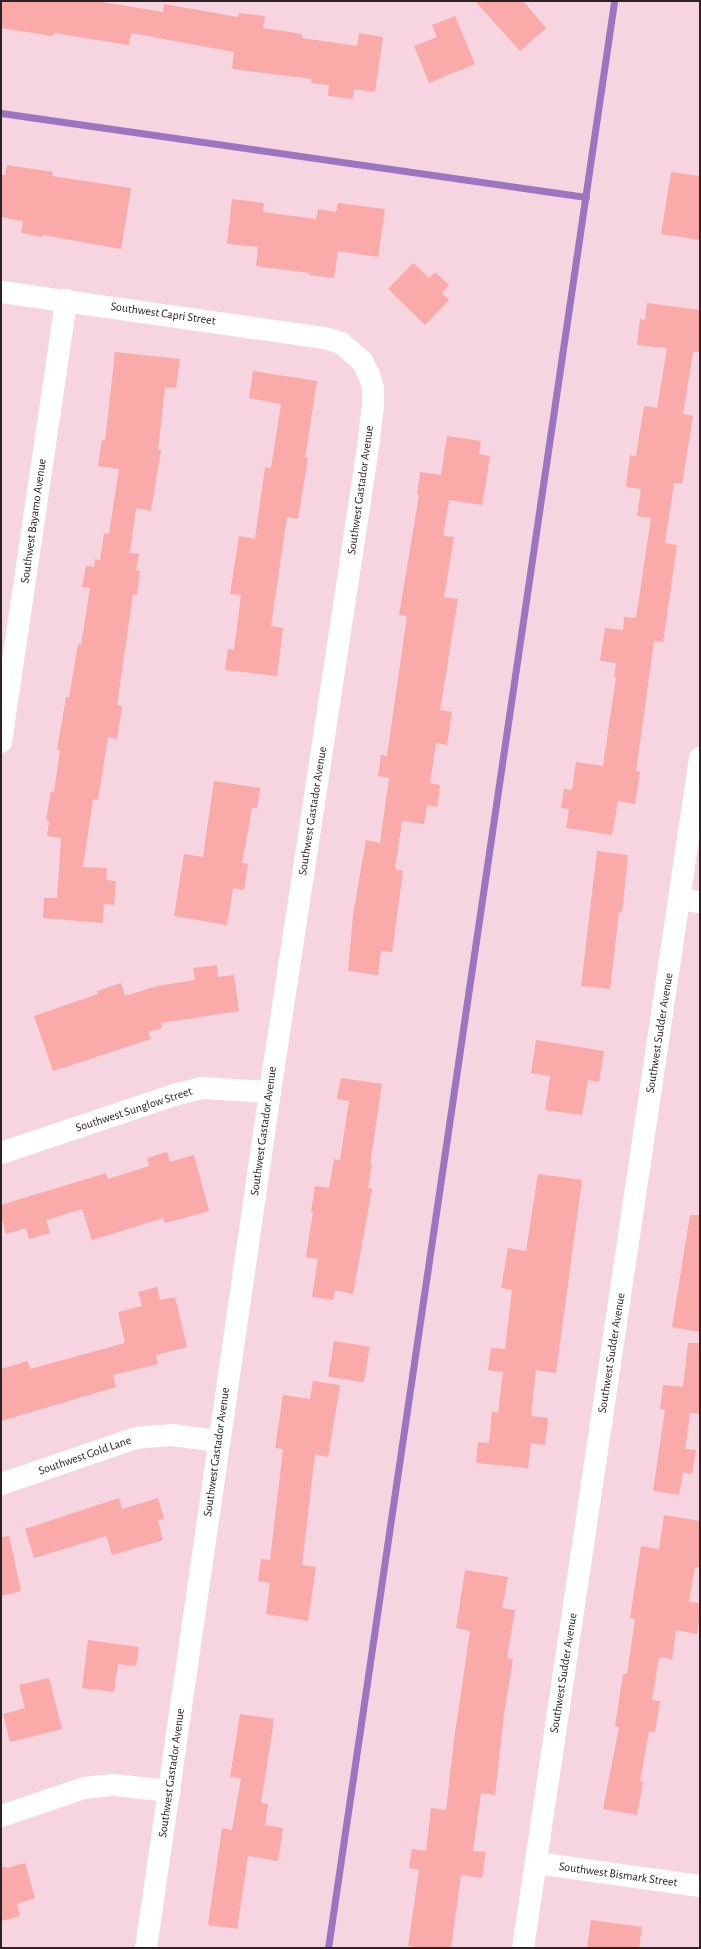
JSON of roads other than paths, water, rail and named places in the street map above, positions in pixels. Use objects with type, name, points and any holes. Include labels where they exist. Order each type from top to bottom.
[{"type":"street","name":"Southwest Capri Street","points":[[1,292],[66,300],[325,338]]},
{"type":"street","name":"Southwest Bayamo Avenue","points":[[1,742],[66,300]]},
{"type":"street","name":"Southwest Gastador Avenue","points":[[146,1948],[170,1791],[270,1092],[373,406],[371,381],[362,361],[352,350],[341,343],[325,338]]},
{"type":"street","name":"Southwest Sudder Avenue","points":[[523,1948],[690,900],[700,758]]},
{"type":"street","name":"Southwest Sunglow Street","points":[[1,1153],[174,1095],[203,1088],[270,1092]]},
{"type":"street","name":"Southwest Gold Lane","points":[[1,1484],[136,1438],[172,1435],[219,1441]]},
{"type":"street","points":[[1,1816],[84,1788],[114,1785],[170,1791]]},
{"type":"street","name":"Southwest Bismark Street","points":[[536,1863],[700,1886]]},
{"type":"waterway","points":[[328,1948],[614,1]]},
{"type":"waterway","points":[[1,113],[586,197]]}]
